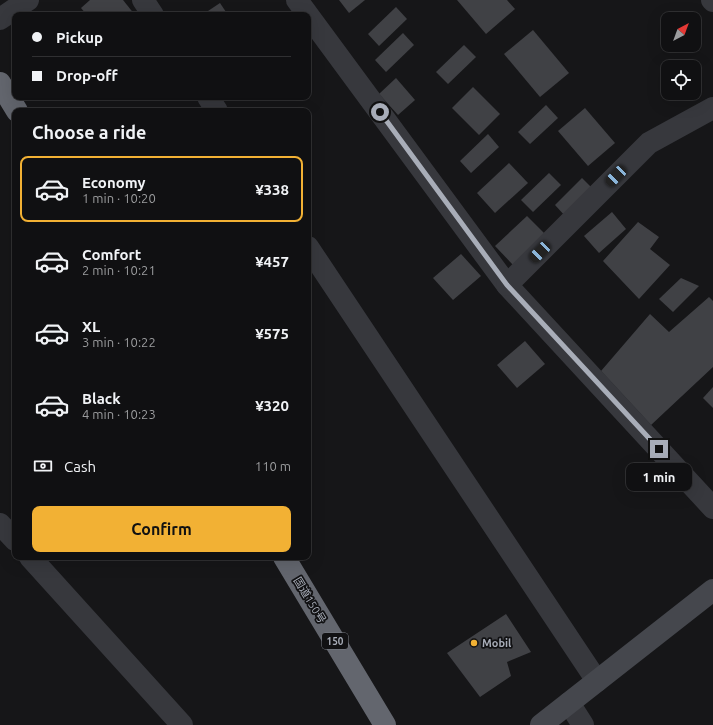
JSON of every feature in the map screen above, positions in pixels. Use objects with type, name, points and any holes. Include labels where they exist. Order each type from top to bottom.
[{"type":"highway","points":[[0,83],[15,108]]},
{"type":"highway","name":"国道150号","points":[[286,560],[385,725]]},
{"type":"street","points":[[0,19],[28,0]]},
{"type":"street","points":[[143,0],[151,12]]},
{"type":"street","points":[[297,0],[306,12]]},
{"type":"street","points":[[311,19],[507,285],[713,508]]},
{"type":"street","points":[[507,285],[649,143],[713,108]]},
{"type":"street","points":[[311,252],[597,681]]},
{"type":"street","points":[[0,524],[12,537]]},
{"type":"street","points":[[33,560],[182,725]]},
{"type":"street","points":[[541,725],[713,590]]},
{"type":"street","points":[[569,703],[583,725]]},
{"type":"building","points":[[90,0],[123,0],[133,12],[84,12],[81,8]]},
{"type":"building","points":[[339,0],[365,0],[349,13]]},
{"type":"building","points":[[457,0],[507,0],[515,9],[486,34]]},
{"type":"building","points":[[220,3],[226,12],[206,12]]},
{"type":"building","points":[[396,7],[407,19],[379,46],[368,34]]},
{"type":"building","points":[[533,30],[569,73],[540,97],[504,54]]},
{"type":"building","points":[[403,33],[414,45],[386,72],[375,60]]},
{"type":"building","points":[[464,45],[476,57],[448,84],[436,72]]},
{"type":"building","points":[[396,78],[415,100],[398,115],[379,94]]},
{"type":"building","points":[[473,87],[500,114],[479,135],[452,108]]},
{"type":"building","points":[[546,105],[558,118],[530,144],[518,132]]},
{"type":"building","points":[[585,108],[615,143],[588,166],[558,131]]},
{"type":"building","points":[[488,134],[499,147],[471,173],[460,161]]},
{"type":"building","points":[[509,163],[528,183],[495,213],[477,193]]},
{"type":"building","points":[[549,173],[561,185],[533,212],[521,200]]},
{"type":"building","points":[[582,178],[594,190],[566,217],[555,205]]},
{"type":"building","points":[[612,212],[626,229],[599,253],[584,236]]},
{"type":"building","points":[[527,216],[546,235],[514,266],[495,246]]},
{"type":"building","points":[[638,222],[659,237],[650,249],[670,265],[639,299],[603,261]]},
{"type":"building","points":[[461,254],[481,276],[453,300],[433,278]]},
{"type":"building","points":[[681,278],[699,286],[673,312],[659,299]]},
{"type":"building","points":[[709,297],[713,301],[713,367],[651,425],[601,371],[650,314],[669,332]]},
{"type":"building","points":[[525,341],[545,364],[517,388],[497,365]]},
{"type":"building","points":[[713,387],[713,408],[703,398]]},
{"type":"building","points":[[506,614],[531,652],[507,662],[511,676],[480,697],[447,653]]},
{"type":"place","name":"Mobil","points":[[474,643]]},
{"type":"route","points":[[380,112],[507,285],[659,449]]}]
